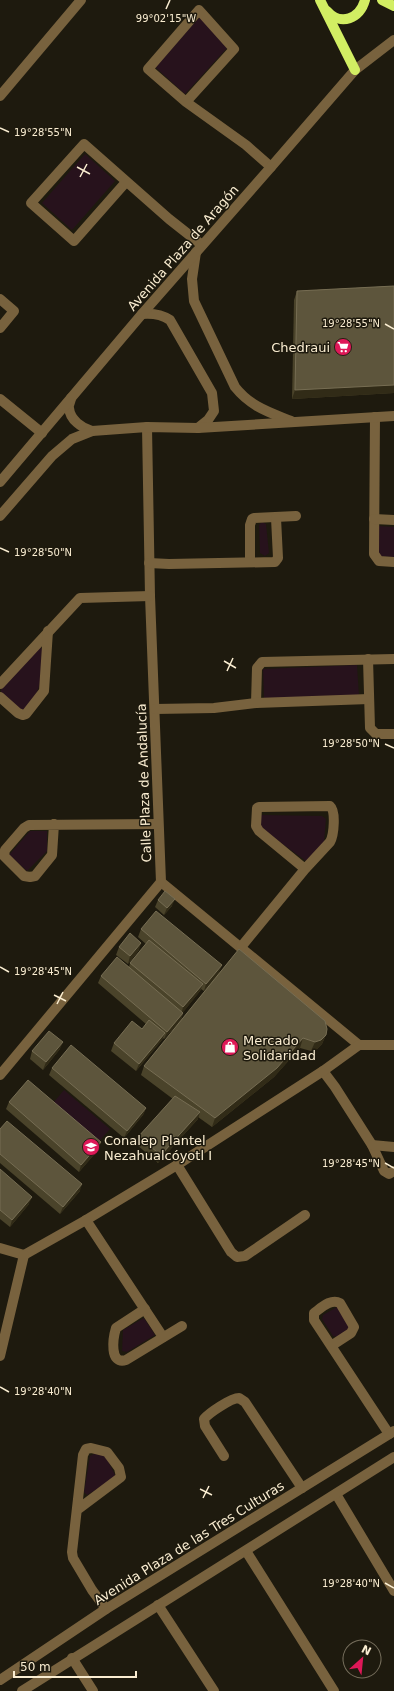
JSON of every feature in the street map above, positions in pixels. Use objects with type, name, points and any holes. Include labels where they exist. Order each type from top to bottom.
[{"type":"main road","points":[[322,4],[330,14],[335,17],[348,19],[359,13],[365,0]]},
{"type":"main road","points":[[382,0],[394,6]]},
{"type":"main road","points":[[322,4],[355,70]]},
{"type":"street","points":[[0,96],[81,0]]},
{"type":"street","points":[[186,102],[234,48],[199,10],[148,68],[186,102],[246,145],[271,167]]},
{"type":"street","name":"Avenida Plaza de Aragón","points":[[0,482],[142,314],[355,70],[394,40]]},
{"type":"street","points":[[126,182],[74,241],[31,203],[84,144],[169,219],[199,248],[192,279],[194,301],[235,387],[244,397],[256,406],[294,422]]},
{"type":"street","points":[[0,299],[14,312],[0,328]]},
{"type":"street","points":[[142,314],[154,313],[170,320],[212,393],[214,412],[208,420],[198,428]]},
{"type":"street","points":[[71,398],[69,408],[74,420],[83,429],[92,431],[147,427],[198,428],[394,416]]},
{"type":"street","points":[[0,400],[42,433]]},
{"type":"street","points":[[375,417],[374,557],[379,561],[394,562]]},
{"type":"street","name":"Calle Plaza de Andalucía","points":[[147,427],[150,596],[161,882]]},
{"type":"street","points":[[0,516],[52,456],[72,439],[92,431]]},
{"type":"street","points":[[250,562],[250,525],[252,520],[254,518],[296,516]]},
{"type":"street","points":[[149,563],[274,562],[278,560],[276,518]]},
{"type":"street","points":[[374,519],[394,520]]},
{"type":"street","points":[[0,684],[80,598],[150,596]]},
{"type":"street","points":[[0,697],[18,713],[23,715],[26,714],[43,693],[48,631]]},
{"type":"street","points":[[368,659],[371,730],[376,734],[394,734]]},
{"type":"street","points":[[256,703],[257,668],[262,662],[394,659]]},
{"type":"street","points":[[155,708],[214,708],[256,703],[369,699]]},
{"type":"street","points":[[241,946],[305,869],[332,840],[334,811],[328,806],[257,808],[256,826],[259,831],[305,869]]},
{"type":"street","points":[[54,824],[52,855],[35,876],[30,878],[24,876],[4,856],[5,850],[26,826],[54,824],[158,824]]},
{"type":"street","points":[[0,1075],[161,882],[241,946],[359,1045]]},
{"type":"street","points":[[0,1248],[24,1255],[86,1220],[177,1165],[323,1071],[359,1045],[394,1045]]},
{"type":"street","points":[[323,1071],[372,1145],[384,1171],[389,1174],[394,1171]]},
{"type":"street","points":[[372,1145],[394,1147]]},
{"type":"street","points":[[177,1165],[231,1252],[237,1257],[244,1256],[306,1215]]},
{"type":"street","points":[[86,1220],[163,1337]]},
{"type":"street","points":[[0,1356],[24,1255]]},
{"type":"street","points":[[331,1346],[351,1333],[354,1327],[340,1303],[336,1301],[332,1301],[313,1315],[314,1320],[331,1346],[392,1432]]},
{"type":"street","points":[[145,1309],[116,1328],[114,1352],[115,1357],[121,1361],[126,1360],[182,1326]]},
{"type":"street","points":[[224,1456],[205,1426],[204,1419],[233,1399],[239,1398],[246,1402],[302,1488]]},
{"type":"street","name":"Avenida Plaza de las Tres Culturas","points":[[0,1680],[106,1609],[392,1432]]},
{"type":"street","points":[[77,1510],[121,1476],[119,1468],[108,1452],[92,1448],[86,1449],[84,1452],[77,1510],[72,1555],[92,1590],[106,1609]]},
{"type":"street","points":[[22,1691],[72,1658],[246,1551],[394,1457]]},
{"type":"street","points":[[336,1494],[394,1591]]},
{"type":"street","points":[[246,1551],[334,1691]]},
{"type":"street","points":[[158,1605],[214,1691]]},
{"type":"street","points":[[72,1658],[93,1691]]},
{"type":"shaded area","points":[[200,17],[227,48],[185,94],[155,67]]},
{"type":"shaded area","points":[[85,154],[115,181],[72,230],[42,203]]},
{"type":"shaded area","points":[[262,522],[266,524],[269,553],[265,556],[260,553],[259,525]]},
{"type":"shaded area","points":[[379,526],[394,527],[394,557],[377,556]]},
{"type":"shaded area","points":[[40,646],[42,650],[40,683],[35,697],[23,710],[1,692],[1,689]]},
{"type":"shaded area","points":[[357,665],[359,696],[264,700],[263,669]]},
{"type":"shaded area","points":[[259,816],[322,816],[326,819],[324,842],[306,861],[262,829],[258,822]]},
{"type":"shaded area","points":[[30,831],[47,831],[47,851],[27,871],[9,855]]},
{"type":"shaded area","points":[[64,1090],[110,1129],[94,1147],[49,1108]]},
{"type":"shaded area","points":[[337,1307],[351,1329],[338,1337],[333,1336],[322,1319],[323,1315]]},
{"type":"shaded area","points":[[144,1318],[155,1335],[127,1352],[122,1351],[123,1330]]},
{"type":"shaded area","points":[[94,1454],[105,1455],[115,1475],[113,1480],[87,1495],[84,1492],[90,1456]]},
{"type":"building","name":"Chedraui","points":[[394,286],[394,385],[295,390],[297,291]]},
{"type":"building","points":[[165,891],[175,899],[167,908],[158,900]]},
{"type":"building","points":[[156,911],[222,965],[206,984],[141,929]]},
{"type":"building","points":[[130,933],[141,943],[130,956],[119,947]]},
{"type":"building","points":[[149,940],[203,984],[183,1007],[130,963]]},
{"type":"building","points":[[239,949],[325,1021],[327,1029],[326,1035],[321,1040],[315,1042],[303,1038],[277,1068],[215,1118],[144,1066]]},
{"type":"building","points":[[117,957],[183,1013],[167,1032],[101,976]]},
{"type":"building","points":[[149,1020],[165,1033],[139,1064],[114,1043],[132,1021],[142,1029]]},
{"type":"building","points":[[49,1031],[63,1042],[46,1062],[32,1051]]},
{"type":"building","points":[[71,1045],[146,1108],[127,1131],[52,1068]]},
{"type":"building","points":[[28,1080],[101,1142],[81,1165],[9,1102]]},
{"type":"building","points":[[175,1096],[200,1112],[161,1155],[138,1137]]},
{"type":"building","points":[[7,1121],[82,1184],[63,1207],[0,1154],[0,1129]]},
{"type":"building","points":[[0,1169],[32,1197],[12,1220],[0,1210]]},
{"type":"place","name":"Chedraui","points":[[343,347]]},
{"type":"place","name":"Mercado Solidaridad","points":[[230,1047]]},
{"type":"place","name":"Conalep Plantel Nezahualcóyotl I","points":[[91,1147]]}]
